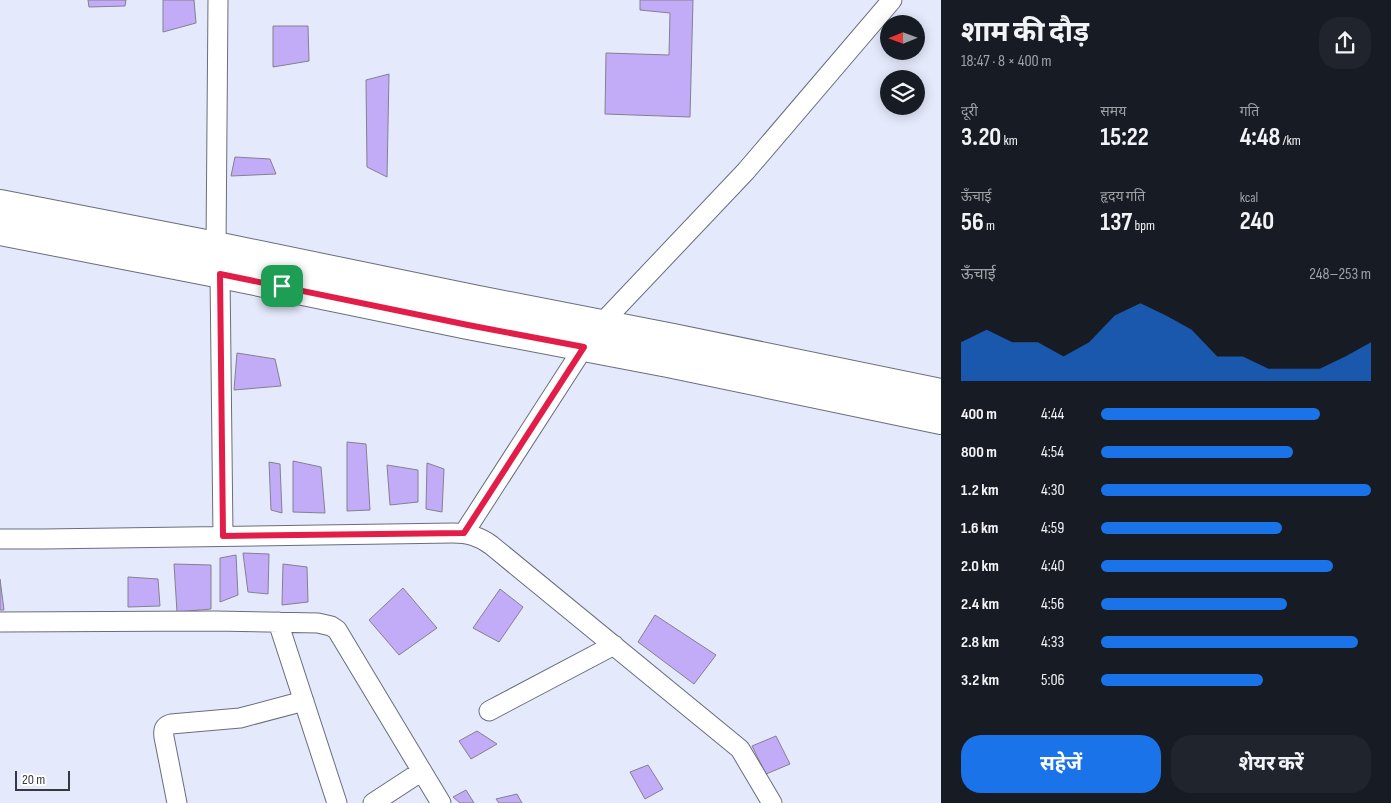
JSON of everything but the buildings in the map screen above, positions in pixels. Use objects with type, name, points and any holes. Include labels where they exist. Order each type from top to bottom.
[{"type":"main road","points":[[0,204],[941,393]]},
{"type":"main road","points":[[0,231],[668,363],[941,420]]},
{"type":"street","points":[[216,246],[218,0]]},
{"type":"street","points":[[601,324],[746,171],[892,0]]},
{"type":"street","points":[[220,274],[223,536]]},
{"type":"street","points":[[464,533],[584,347]]},
{"type":"street","points":[[0,539],[472,534],[483,539],[740,749],[772,803]]},
{"type":"street","points":[[0,622],[278,622],[326,624],[332,626],[337,630],[370,683],[441,803]]},
{"type":"street","points":[[278,622],[337,803]]},
{"type":"street","points":[[489,711],[614,645]]},
{"type":"street","points":[[177,803],[164,737],[167,725],[240,718],[304,701]]},
{"type":"street","points":[[373,803],[422,771]]},
{"type":"route","points":[[220,274],[282,286],[584,347],[464,533],[223,536],[220,274]]}]
